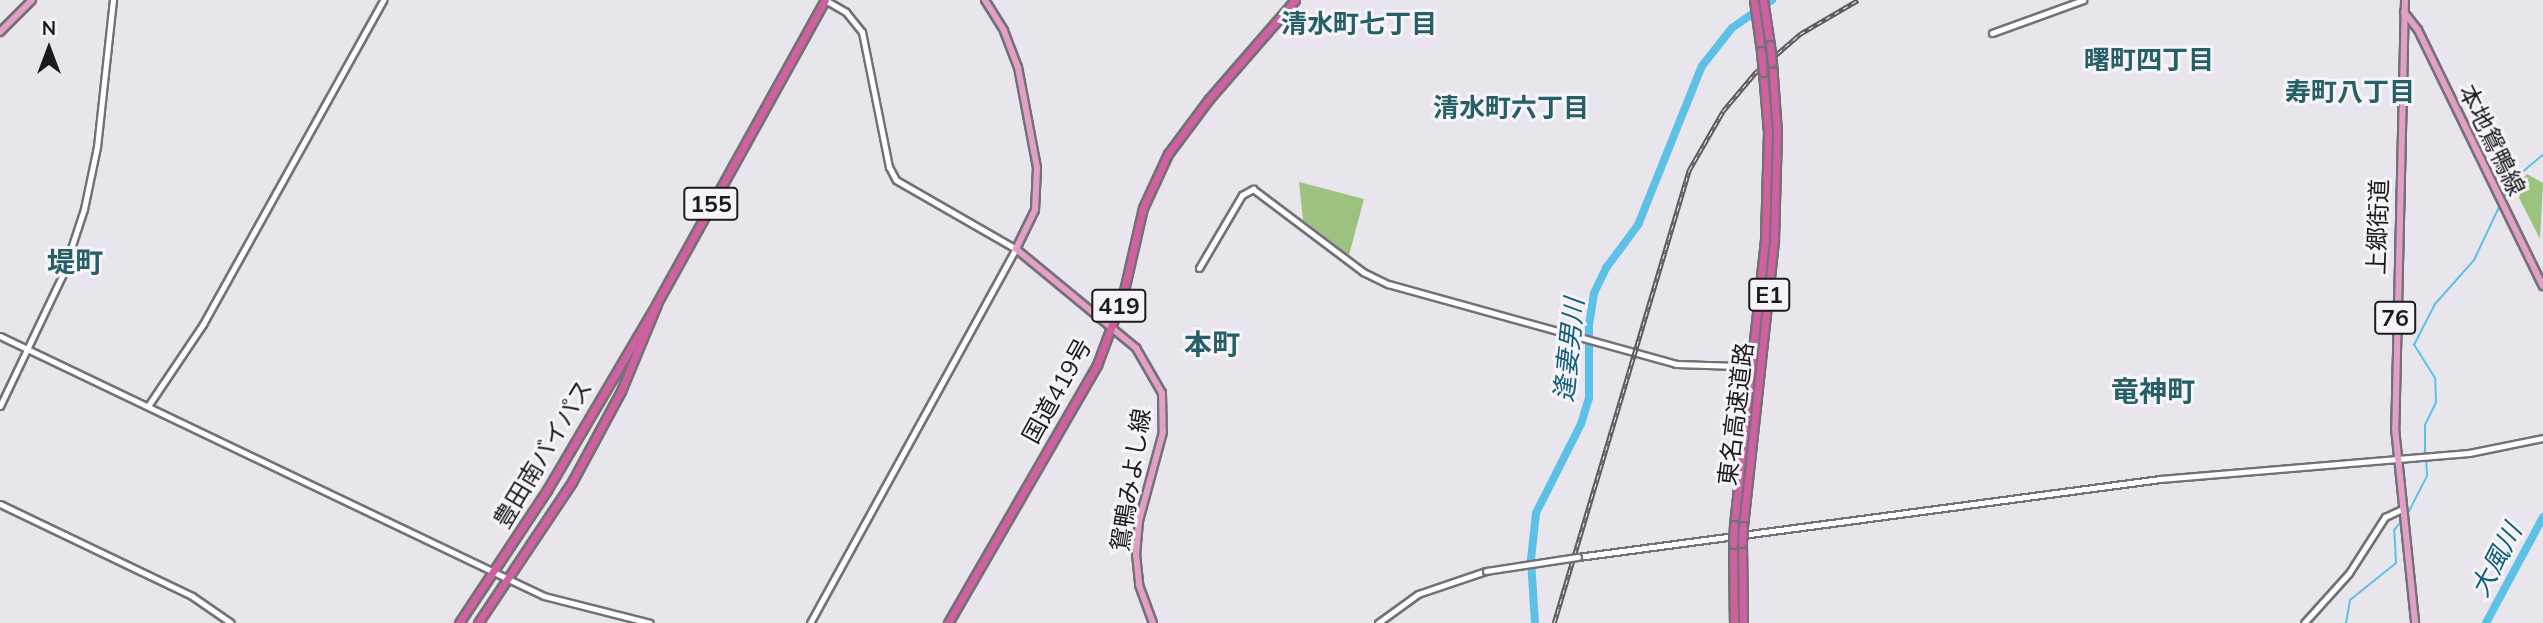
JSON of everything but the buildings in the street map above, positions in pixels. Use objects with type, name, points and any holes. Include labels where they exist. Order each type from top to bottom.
[{"type":"highway","name":"豊田南バイパス","points":[[459,623],[547,490],[657,303],[825,0]]},
{"type":"highway","name":"国道419号","points":[[948,623],[1091,377],[1113,327],[1143,208],[1168,154],[1209,99],[1295,0]]},
{"type":"highway","name":"東名高速道路","points":[[1743,623],[1743,526],[1774,239],[1777,132],[1770,45],[1754,0]]},
{"type":"highway","name":"東名高速道路","points":[[1734,623],[1734,525],[1765,239],[1768,132],[1761,51],[1763,0]]},
{"type":"highway","name":"豊田南バイパス","points":[[478,623],[562,498],[621,391],[657,303]]},
{"type":"main road","points":[[0,32],[32,0]]},
{"type":"main road","points":[[985,0],[1004,31],[1018,67],[1037,168],[1035,210],[1016,249]]},
{"type":"main road","name":"上郷街道","points":[[2404,0],[2395,327],[2396,459],[2415,623]]},
{"type":"main road","name":"本地鴛鴨線","points":[[2404,12],[2418,30],[2543,286]]},
{"type":"main road","name":"鴛鴨みよし線","points":[[1016,249],[1113,327],[1144,356],[1163,397],[1163,432],[1139,521],[1136,554],[1139,585],[1153,623]]},
{"type":"street","points":[[0,406],[62,276],[85,209],[97,147],[113,0]]},
{"type":"street","points":[[148,406],[203,324],[383,0]]},
{"type":"street","points":[[810,623],[1016,249],[896,180],[889,167],[866,43],[852,18],[825,0]]},
{"type":"street","points":[[1992,33],[2082,0]]},
{"type":"street","points":[[1199,268],[1242,195],[1254,190],[1373,277],[1676,363],[1738,366]]},
{"type":"street","points":[[0,336],[557,601],[650,623]]},
{"type":"street","points":[[1378,623],[1419,593],[1486,571],[2132,482],[2469,453],[2543,438]]},
{"type":"street","points":[[0,504],[192,596],[231,623]]},
{"type":"street","points":[[2304,623],[2349,573],[2385,517],[2400,510]]},
{"type":"green space","points":[[2527,174],[2543,183],[2540,239],[2514,188]]},
{"type":"green space","points":[[1299,182],[1364,199],[1349,255],[1303,220]]},
{"type":"waterway","name":"逢妻男川","points":[[1535,623],[1531,559],[1536,513],[1581,424],[1589,398],[1589,325],[1594,293],[1606,268],[1638,225],[1702,66],[1732,28],[1772,0]]},
{"type":"waterway","points":[[2504,197],[2514,179],[2543,155]]},
{"type":"waterway","points":[[2425,454],[2425,425],[2436,402],[2435,378],[2414,345],[2435,304],[2474,260],[2500,205]]},
{"type":"waterway","points":[[2407,515],[2427,476],[2426,459]]},
{"type":"waterway","name":"大風川","points":[[2486,623],[2543,517]]},
{"type":"waterway","points":[[2346,623],[2350,600],[2396,563],[2394,530],[2401,522]]},
{"type":"railway","points":[[1554,623],[1689,170],[1723,111],[1755,73],[1800,34],[1858,0]]},
{"type":"district","name":"清水町七丁目","points":[[1359,24]]},
{"type":"district","name":"曙町四丁目","points":[[2149,60]]},
{"type":"district","name":"寿町八丁目","points":[[2350,92]]},
{"type":"district","name":"清水町六丁目","points":[[1511,108]]},
{"type":"district","name":"堤町","points":[[75,262]]},
{"type":"district","name":"本町","points":[[1212,344]]},
{"type":"district","name":"竜神町","points":[[2153,391]]}]
